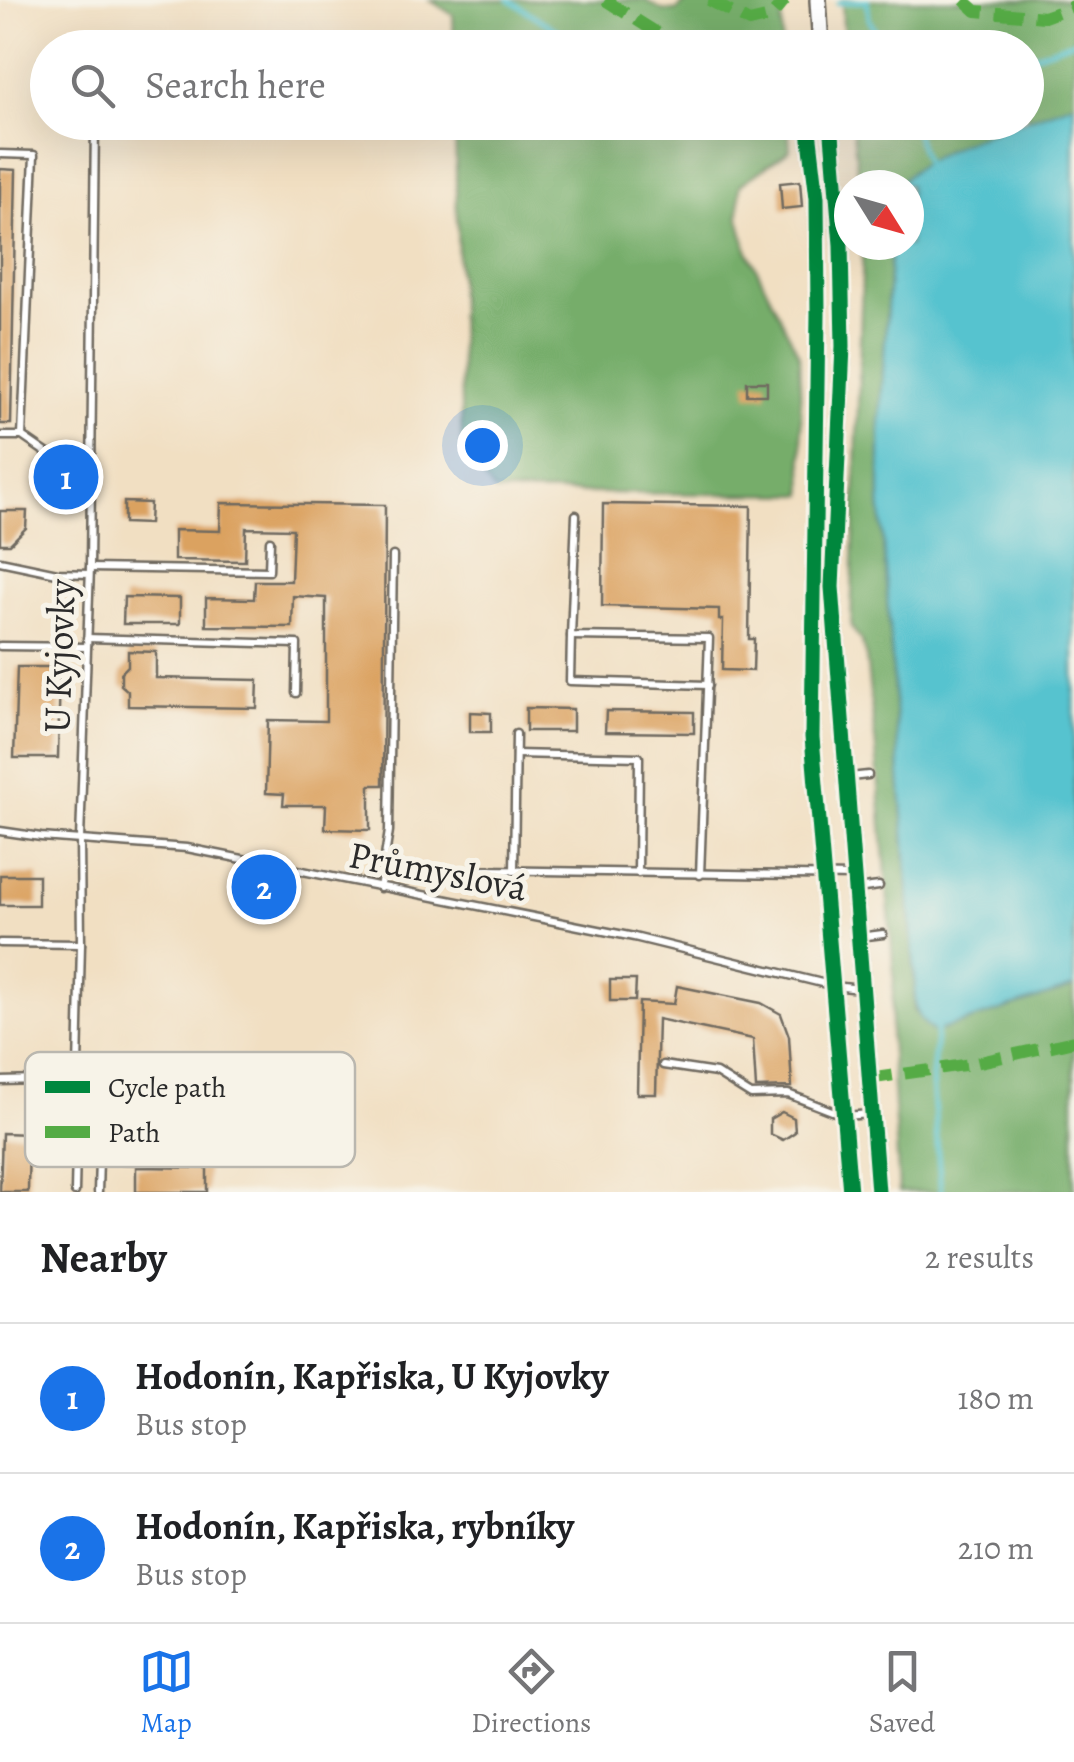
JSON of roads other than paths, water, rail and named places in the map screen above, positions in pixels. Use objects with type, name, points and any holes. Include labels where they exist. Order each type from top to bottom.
[{"type":"street","points":[[818,0],[820,30]]},
{"type":"street","points":[[833,140],[842,346],[832,587],[878,1192]]},
{"type":"lane","name":"U Kyjovky","points":[[79,1052],[80,839],[90,571],[96,140]]},
{"type":"lane","points":[[0,154],[34,155],[22,436]]},
{"type":"lane","points":[[0,436],[22,436],[91,483]]},
{"type":"lane","points":[[576,515],[570,681],[708,684]]},
{"type":"lane","points":[[0,562],[56,573],[269,571],[270,541]]},
{"type":"lane","points":[[380,888],[389,831],[393,556]]},
{"type":"lane","points":[[571,636],[709,638],[700,875]]},
{"type":"lane","points":[[0,646],[87,642],[296,644],[296,693]]},
{"type":"lane","points":[[514,871],[516,734]]},
{"type":"lane","points":[[516,754],[640,757],[638,874]]},
{"type":"lane","points":[[846,778],[868,775]]},
{"type":"lane","name":"Průmyslová","points":[[0,831],[186,848],[634,937],[834,986],[861,989]]},
{"type":"lane","points":[[483,870],[700,875],[879,886]]},
{"type":"lane","points":[[858,937],[883,934]]},
{"type":"lane","points":[[0,944],[81,944]]},
{"type":"lane","points":[[663,1066],[716,1074],[751,1095],[788,1094],[845,1116],[871,1114]]},
{"type":"lane","points":[[0,1081],[25,1080]]},
{"type":"lane","points":[[98,1192],[99,1167]]},
{"type":"water","points":[[1074,103],[1074,987],[934,1032],[922,1021],[915,1005],[880,498],[880,419],[890,260],[924,260],[924,170],[914,170],[971,140],[1044,140],[1044,113]]},
{"type":"waterway","points":[[509,0],[556,30]]},
{"type":"waterway","points":[[867,0],[875,30]]},
{"type":"waterway","points":[[838,3],[867,1]]},
{"type":"waterway","points":[[1044,52],[1074,41]]},
{"type":"waterway","points":[[918,140],[926,165]]},
{"type":"waterway","points":[[937,1026],[932,1079],[941,1192]]},
{"type":"place","name":"Hodonín, Kapřiska, U Kyjovky","points":[[66,477]]},
{"type":"place","name":"Hodonín, Kapřiska, rybníky","points":[[264,887]]}]
